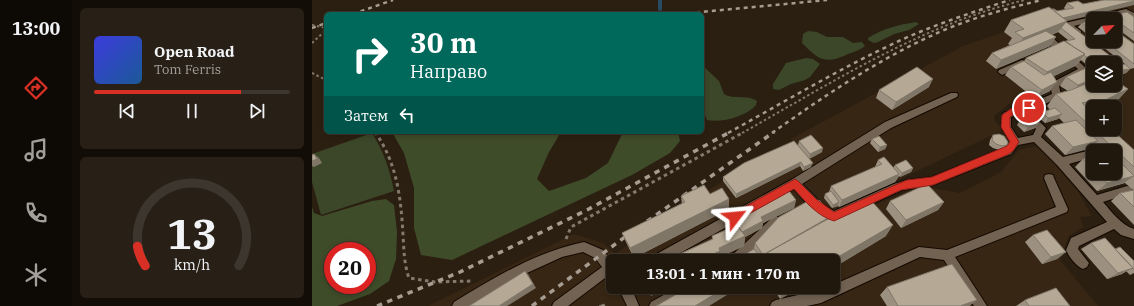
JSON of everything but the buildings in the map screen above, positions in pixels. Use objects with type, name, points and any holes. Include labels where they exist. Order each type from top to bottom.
[{"type":"lane","points":[[1122,12],[1126,11],[1134,17]]},
{"type":"lane","points":[[1086,21],[1068,25],[1086,39]]},
{"type":"lane","points":[[1015,142],[1006,127],[1006,115],[1015,111],[1029,108],[1057,95],[1054,85],[1084,70],[1054,46]]},
{"type":"lane","points":[[1002,72],[1031,60]]},
{"type":"lane","points":[[668,254],[795,183],[888,125],[954,95]]},
{"type":"lane","points":[[1033,120],[1041,128],[1036,138]]},
{"type":"lane","points":[[795,183],[812,202],[829,215],[834,216],[898,187],[907,184],[933,181],[1004,152],[1010,149],[1015,142],[1036,138],[1044,144],[1061,162],[1114,223],[1125,231],[1134,234]]},
{"type":"lane","points":[[1061,162],[1086,155]]},
{"type":"lane","points":[[776,306],[821,297],[919,252],[946,255],[1063,209],[1050,178]]},
{"type":"lane","points":[[1095,200],[1127,190]]},
{"type":"lane","points":[[800,209],[812,202]]},
{"type":"lane","points":[[743,254],[774,222],[787,216]]},
{"type":"lane","points":[[1083,264],[1072,250],[1075,242],[1114,223]]},
{"type":"lane","points":[[458,306],[500,281],[561,252],[584,247],[599,254],[606,262]]},
{"type":"lane","points":[[946,255],[981,306]]},
{"type":"lane","points":[[558,306],[606,273]]},
{"type":"lane","points":[[629,294],[633,306]]},
{"type":"lane","points":[[655,306],[677,294]]},
{"type":"path","points":[[561,252],[571,227],[852,71],[926,32],[990,9],[1025,0]]},
{"type":"path","points":[[312,25],[324,28]]},
{"type":"path","points":[[312,43],[324,31]]},
{"type":"path","points":[[312,73],[324,79]]},
{"type":"path","points":[[376,134],[388,151],[400,191],[404,266],[409,278],[435,282],[500,281]]},
{"type":"shaded area","points":[[1134,0],[1134,191],[1122,166],[1122,144],[1086,145],[1047,106],[1092,92],[1122,92],[1122,56],[1086,56],[1086,64],[1063,45],[1071,43],[1051,13],[1070,12],[1064,8],[1075,5]]},
{"type":"shaded area","points":[[1004,32],[1016,41],[1015,50],[987,61],[1031,95],[1008,105],[995,115],[994,120],[1003,130],[833,211],[862,210],[921,186],[960,193],[1001,172],[1019,150],[1039,145],[1077,190],[1092,216],[1080,217],[1083,227],[1069,236],[1060,260],[1098,306],[428,306],[574,234],[603,243],[615,254],[723,181],[794,145],[811,168],[814,167],[791,139],[963,46]]},
{"type":"green space","points":[[916,22],[919,24],[909,30],[894,34],[878,42],[874,43],[868,40],[868,38],[885,29]]},
{"type":"green space","points":[[808,31],[817,32],[827,37],[843,37],[853,43],[862,42],[865,46],[857,51],[834,59],[823,59],[818,57],[802,43],[803,34]]},
{"type":"green space","points":[[806,58],[813,59],[820,64],[810,77],[779,90],[773,89],[773,84],[786,63]]},
{"type":"green space","points":[[704,67],[719,81],[724,94],[731,97],[744,97],[757,101],[756,105],[752,109],[740,116],[719,121],[707,120],[704,113]]},
{"type":"green space","points":[[373,134],[386,161],[394,191],[321,215],[312,182],[312,154]]},
{"type":"green space","points":[[393,134],[560,134],[549,152],[537,179],[549,191],[586,178],[608,163],[622,134],[678,134],[680,141],[670,153],[632,175],[452,260],[421,255],[414,228],[414,188],[404,153]]},
{"type":"green space","points":[[386,199],[394,205],[397,232],[396,259],[389,281],[376,290],[376,242],[324,242],[324,294],[370,294],[337,306],[312,306],[312,207],[314,213],[322,216],[372,201]]},
{"type":"waterway","points":[[660,0],[660,9]]},
{"type":"railway","points":[[359,12],[393,0]]},
{"type":"railway","points":[[701,12],[827,0]]},
{"type":"railway","points":[[728,133],[841,70],[910,36],[1010,0]]},
{"type":"railway","points":[[772,133],[860,74],[883,60],[930,36],[965,22],[1020,5],[1042,0]]},
{"type":"railway","points":[[312,28],[324,24]]},
{"type":"railway","points":[[377,306],[460,272],[587,210],[730,132]]},
{"type":"railway","points":[[532,306],[629,234],[774,132]]},
{"type":"route","points":[[735,217],[795,183],[812,202],[829,215],[834,216],[898,187],[907,184],[933,181],[1010,149],[1015,142],[1006,127],[1006,115],[1015,111],[1029,108]]}]
